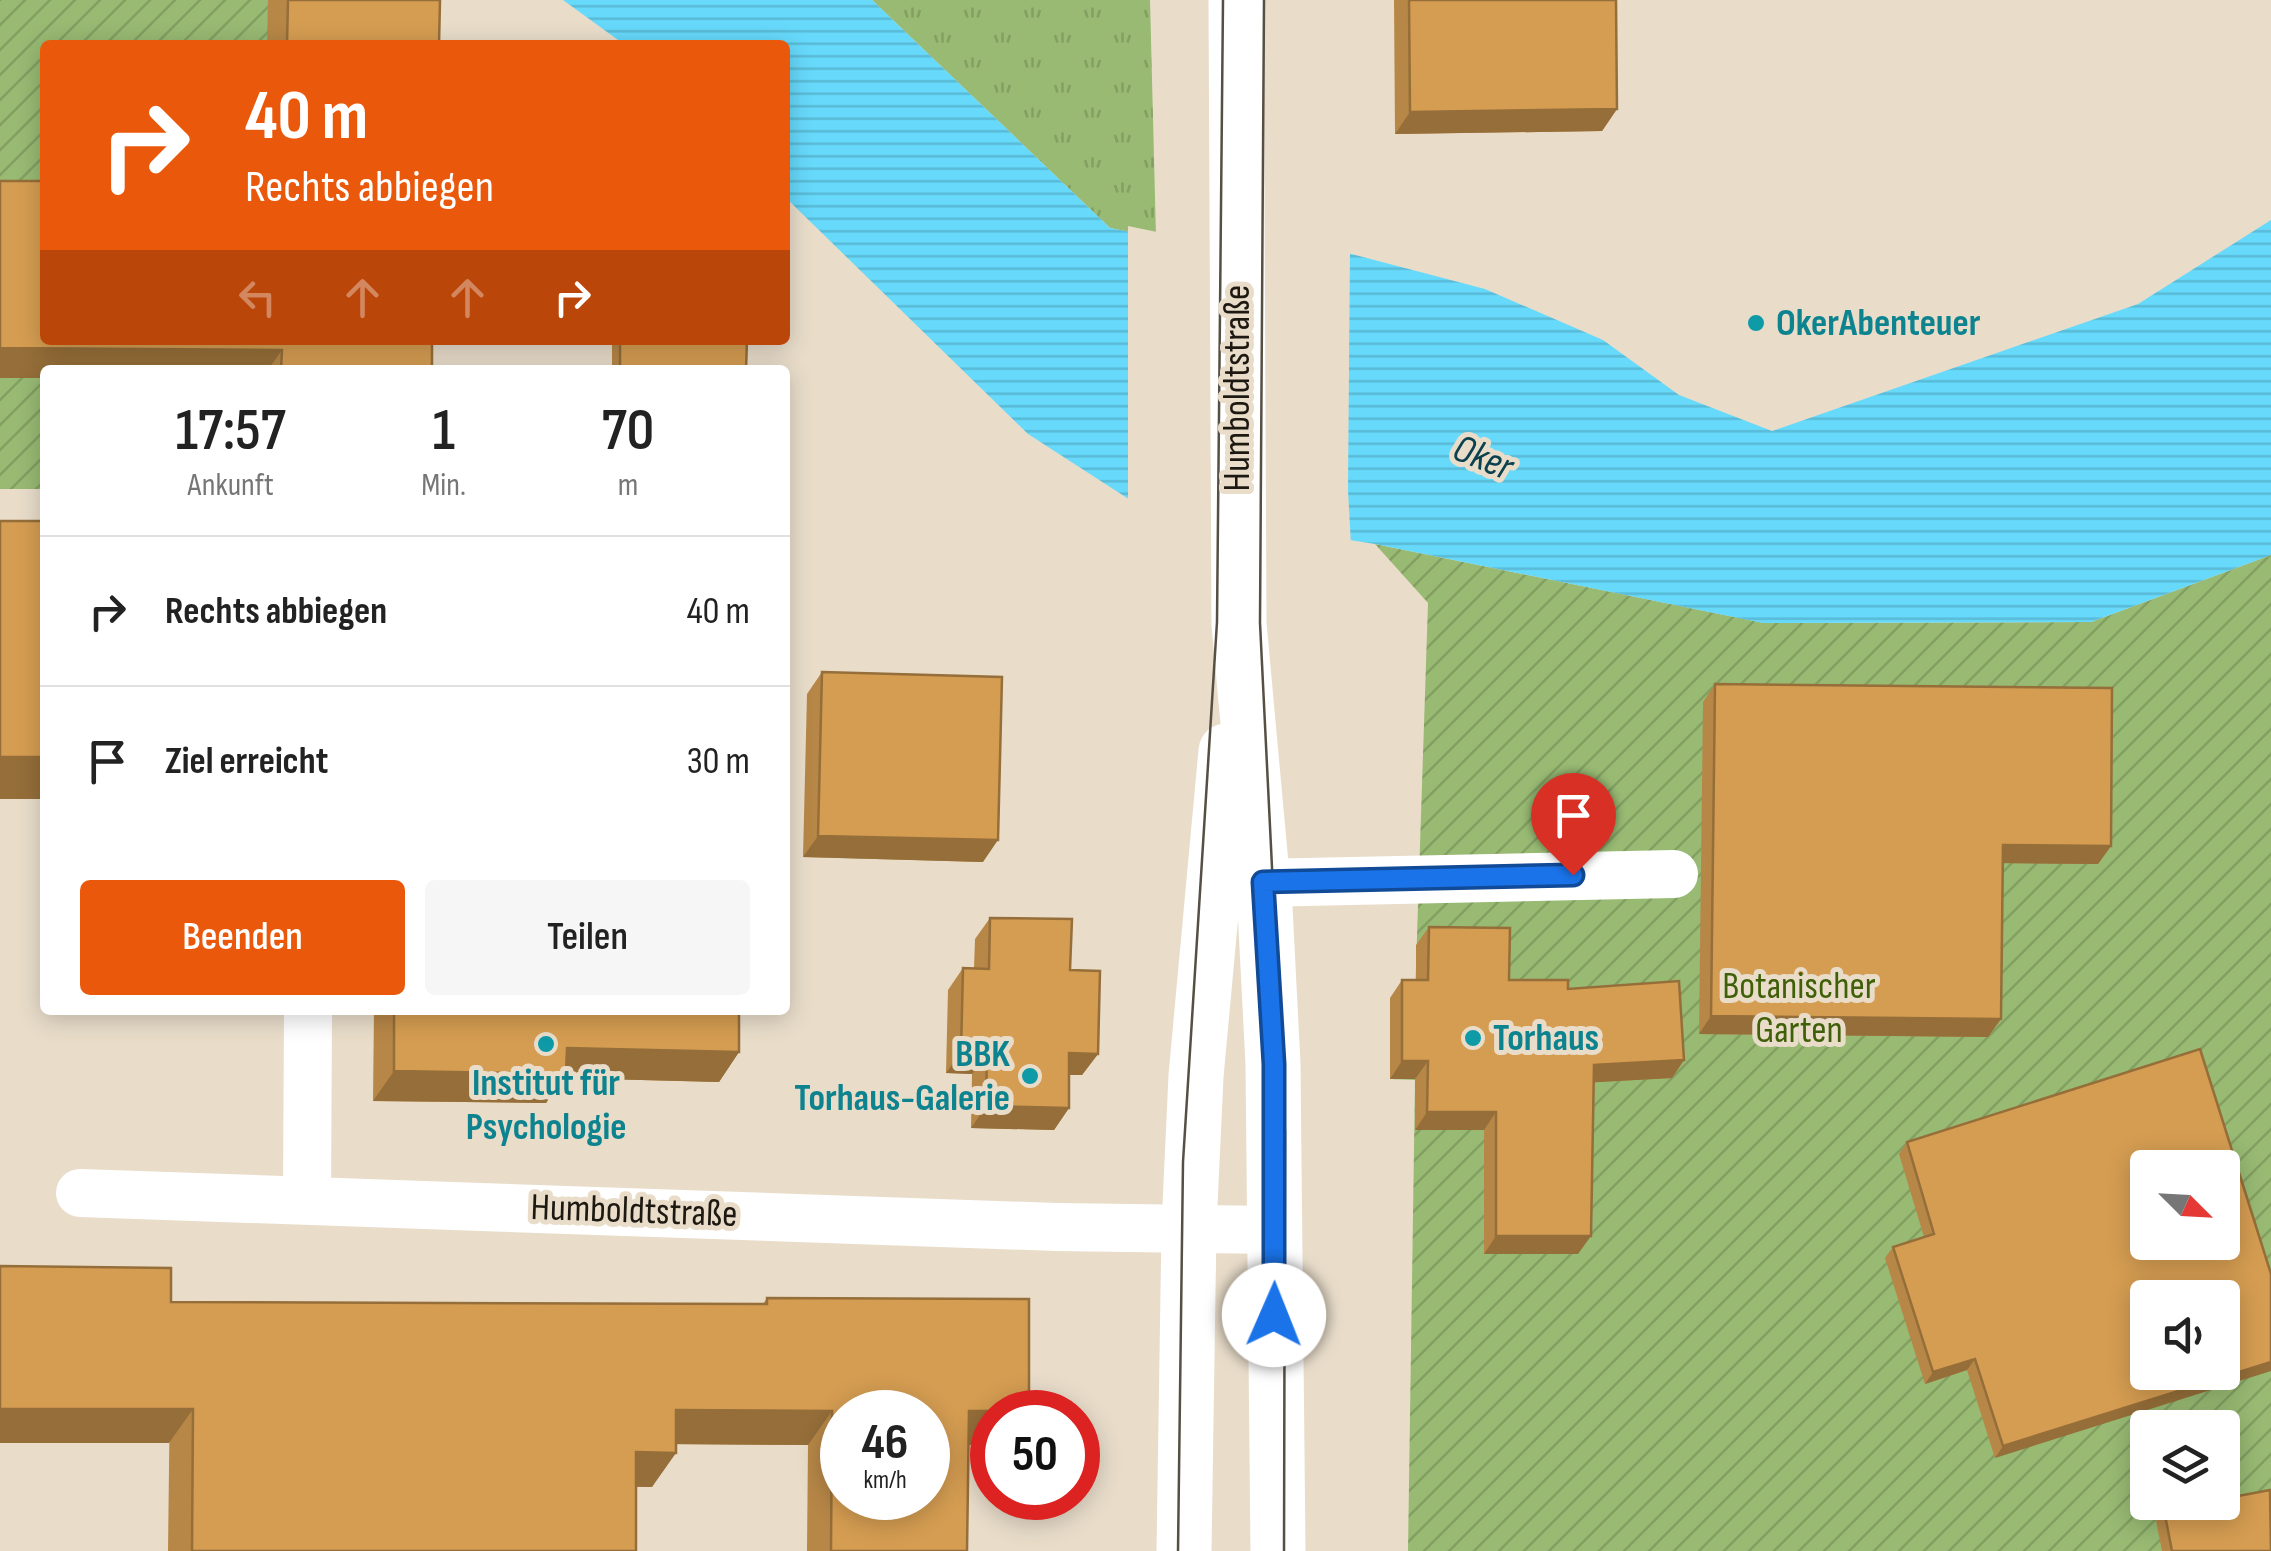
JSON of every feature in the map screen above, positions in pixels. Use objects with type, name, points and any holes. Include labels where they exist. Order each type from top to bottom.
[{"type":"main road","name":"Humboldtstraße","points":[[1236,0],[1239,624],[1263,882],[1274,1064],[1278,1551]]},
{"type":"main road","name":"Humboldtstraße","points":[[1184,1551],[1189,1227],[1202,985],[1239,624]]},
{"type":"lane","points":[[1263,882],[1674,874]]},
{"type":"lane","points":[[307,1199],[308,1015]]},
{"type":"lane","name":"Humboldtstraße","points":[[80,1194],[1057,1227],[1276,1230]]},
{"type":"green space","points":[[0,0],[421,0],[419,40],[40,40],[40,345],[45,345],[45,365],[40,365],[40,489],[0,489]]},
{"type":"green space","points":[[872,0],[1150,0],[1156,237],[1110,228]]},
{"type":"green space","name":"Botanischer Garten","points":[[1375,544],[1764,623],[2091,622],[2271,555],[2271,1551],[1408,1551],[1415,1080],[1390,1079],[1390,998],[1415,997],[1428,603]]},
{"type":"water","name":"Oker","points":[[563,0],[872,0],[1110,228],[1156,237],[1321,246],[1485,289],[1603,340],[1679,395],[1772,431],[2138,304],[2271,220],[2271,555],[2091,622],[1763,623],[1375,544],[1141,507],[1028,434],[790,202],[790,40],[618,40]]},
{"type":"pier","points":[[1128,226],[1157,232],[1236,233],[1322,241],[1350,248],[1351,545],[1140,511],[1128,505]]},
{"type":"building","points":[[288,0],[440,0],[439,40],[287,40]]},
{"type":"building","points":[[1409,0],[1616,0],[1617,109],[1410,112]]},
{"type":"building","points":[[0,181],[40,181],[40,345],[432,345],[432,365],[281,365],[282,350],[0,348]]},
{"type":"building","points":[[620,345],[747,345],[746,365],[620,365]]},
{"type":"building","points":[[0,521],[40,521],[40,757],[0,757]]},
{"type":"building","points":[[822,672],[1002,677],[998,840],[818,836]]},
{"type":"building","points":[[1715,684],[2112,688],[2111,846],[2003,845],[2001,1019],[1711,1016]]},
{"type":"building","points":[[990,918],[1072,919],[1070,970],[1100,971],[1098,1054],[1069,1053],[1069,1108],[986,1106],[987,1053],[961,1052],[963,968],[989,969]]},
{"type":"building","points":[[1429,927],[1510,928],[1509,980],[1568,980],[1568,989],[1679,981],[1684,1060],[1594,1065],[1591,1236],[1496,1236],[1496,1112],[1427,1112],[1428,1061],[1402,1061],[1402,980],[1428,980]]},
{"type":"building","points":[[394,1015],[739,1015],[739,1052],[567,1048],[566,1074],[394,1071]]},
{"type":"building","points":[[2200,1049],[2232,1150],[2130,1150],[2130,1260],[2240,1260],[2240,1176],[2271,1274],[2271,1362],[2240,1372],[2240,1280],[2130,1280],[2130,1390],[2182,1390],[2003,1446],[1975,1359],[1933,1372],[1893,1247],[1934,1234],[1907,1142]]},
{"type":"building","points":[[0,1266],[171,1268],[171,1302],[767,1304],[767,1298],[1029,1299],[1029,1390],[970,1390],[967,1551],[831,1551],[831,1520],[950,1520],[950,1390],[820,1390],[820,1411],[676,1410],[676,1453],[636,1452],[636,1551],[192,1551],[193,1409],[0,1409]]},
{"type":"building","points":[[2270,1490],[2271,1551],[2172,1551],[2166,1520],[2240,1520],[2240,1496]]},
{"type":"tram line","points":[[1178,1551],[1183,1162],[1217,622],[1223,0]]},
{"type":"tram line","points":[[1264,0],[1260,623],[1285,1132],[1284,1551]]},
{"type":"place","name":"OkerAbenteuer","points":[[1756,323]]},
{"type":"place","name":"Torhaus","points":[[1473,1038]]},
{"type":"place","name":"Institut für Psychologie","points":[[546,1044]]},
{"type":"place","name":"BBK Torhaus-Galerie","points":[[1030,1076]]},
{"type":"route","points":[[1274,1315],[1274,1064],[1263,882],[1573,875]]}]
